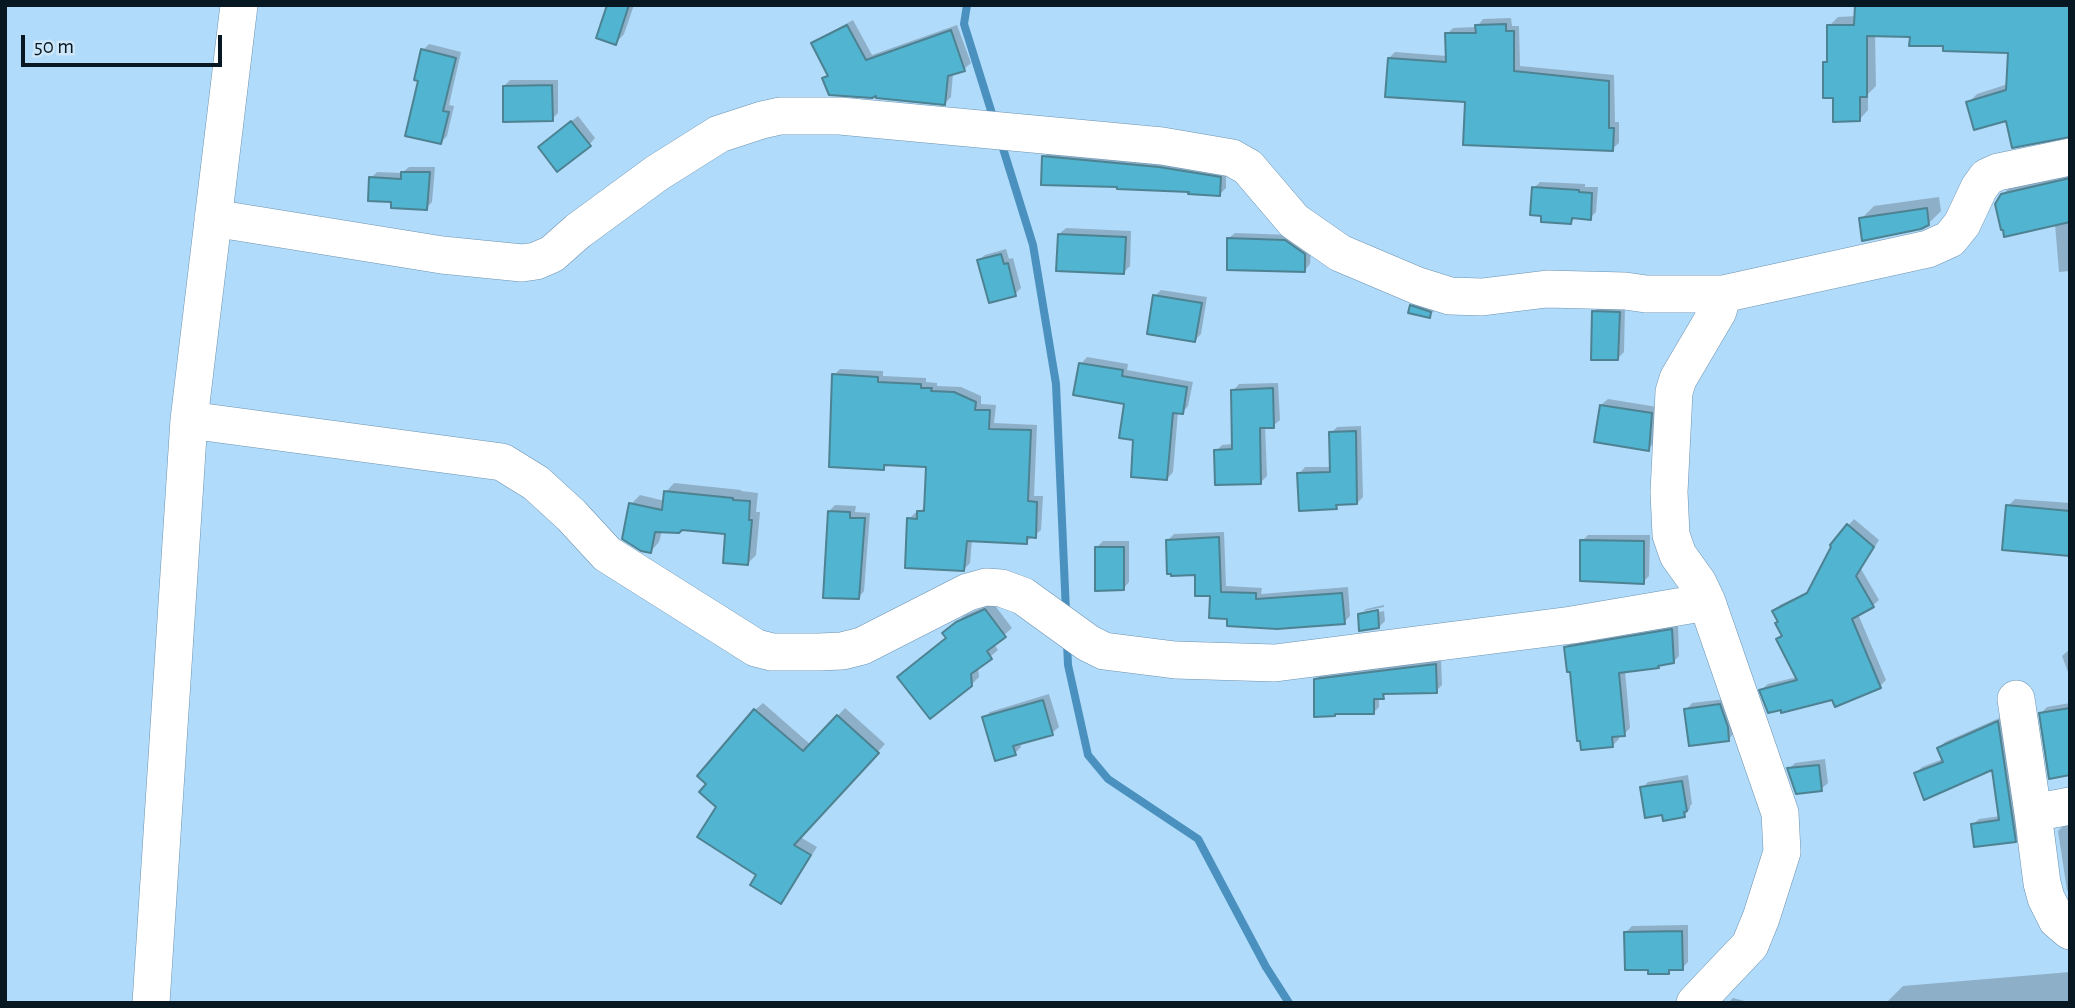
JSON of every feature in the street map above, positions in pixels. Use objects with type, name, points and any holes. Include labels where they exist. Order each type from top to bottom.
[{"type":"street","points":[[151,1003],[189,420],[239,5]]},
{"type":"street","points":[[213,218],[442,256],[536,261],[552,254],[578,231],[657,173],[719,134],[780,116],[840,116],[1162,146],[1232,158],[1248,167],[1294,221],[1340,253],[1418,286],[1450,296],[1482,297],[1547,289],[1646,294],[1723,294],[1928,249],[1950,239],[1962,224],[1987,177],[1998,172],[2070,157]]},
{"type":"street","points":[[1695,1003],[1750,944],[1782,852],[1780,813],[1707,602],[1698,583],[1678,555],[1671,535],[1669,492],[1674,392],[1678,379],[1718,311],[1723,294]]},
{"type":"street","points":[[189,420],[502,462],[536,483],[571,515],[607,554],[756,648],[772,652],[819,652],[862,646],[968,592],[986,587],[1001,588],[1023,596],[1068,629],[1104,650],[1175,660],[1275,663],[1572,625],[1707,602]]},
{"type":"street","points":[[2016,699],[2042,883],[2057,920],[2070,931]]},
{"type":"street","points":[[2033,813],[2070,806]]},
{"type":"building","points":[[607,5],[629,5],[616,45],[596,38]]},
{"type":"building","points":[[1855,5],[2070,5],[2070,137],[2012,148],[2006,121],[1974,130],[1966,102],[2006,90],[2008,53],[1943,51],[1943,46],[1909,46],[1910,37],[1867,36],[1867,97],[1860,97],[1860,121],[1833,122],[1833,98],[1823,98],[1827,25],[1854,25]]},
{"type":"building","points":[[1506,24],[1506,31],[1514,31],[1514,71],[1609,81],[1609,128],[1614,128],[1613,151],[1463,145],[1465,102],[1385,97],[1388,58],[1446,62],[1445,33],[1476,33],[1475,25]]},
{"type":"building","points":[[847,25],[866,60],[951,30],[965,71],[948,76],[945,105],[876,96],[829,95],[822,78],[828,76],[811,43]]},
{"type":"building","points":[[421,49],[456,58],[443,111],[449,112],[441,144],[405,136],[418,81],[414,80]]},
{"type":"building","points":[[552,85],[553,121],[503,122],[503,86]]},
{"type":"building","points":[[571,121],[591,146],[557,172],[538,147]]},
{"type":"building","points":[[1042,156],[1159,167],[1221,177],[1220,196],[1117,187],[1041,185]]},
{"type":"building","points":[[401,172],[430,172],[427,210],[391,208],[391,202],[368,201],[369,177],[401,179]]},
{"type":"building","points":[[2070,178],[2070,222],[2004,237],[1995,204],[2001,194]]},
{"type":"building","points":[[1532,187],[1592,193],[1591,220],[1572,218],[1571,224],[1541,222],[1541,216],[1530,215]]},
{"type":"building","points":[[1927,208],[1929,225],[1862,241],[1859,218]]},
{"type":"building","points":[[1058,234],[1126,237],[1124,274],[1056,271]]},
{"type":"building","points":[[1227,238],[1285,240],[1305,254],[1305,272],[1227,270]]},
{"type":"building","points":[[1001,254],[1004,264],[1008,263],[1016,296],[989,303],[977,260]]},
{"type":"building","points":[[1153,295],[1202,303],[1195,342],[1147,334]]},
{"type":"building","points":[[1410,305],[1431,312],[1430,318],[1408,313]]},
{"type":"building","points":[[1592,311],[1620,312],[1618,360],[1591,360]]},
{"type":"building","points":[[1079,363],[1123,370],[1122,376],[1187,387],[1183,414],[1173,413],[1167,480],[1131,477],[1133,440],[1119,438],[1124,404],[1073,395]]},
{"type":"building","points":[[832,374],[878,377],[878,382],[921,384],[921,388],[932,388],[931,391],[954,392],[976,402],[975,410],[990,410],[989,429],[1031,430],[1028,501],[1037,502],[1036,538],[1027,537],[1027,544],[967,541],[964,571],[905,568],[907,518],[917,519],[917,511],[924,511],[926,467],[884,465],[884,470],[829,467]]},
{"type":"building","points":[[1273,388],[1274,428],[1260,428],[1261,484],[1215,485],[1214,450],[1232,449],[1231,390]]},
{"type":"building","points":[[1600,405],[1652,413],[1649,451],[1594,442]]},
{"type":"building","points":[[1356,431],[1357,504],[1336,505],[1337,509],[1299,511],[1297,473],[1330,472],[1329,432]]},
{"type":"building","points":[[664,491],[750,501],[749,520],[752,520],[748,565],[723,563],[725,534],[682,530],[679,533],[655,532],[651,553],[641,551],[622,539],[629,503],[662,510]]},
{"type":"building","points":[[2006,505],[2070,511],[2070,556],[2002,550]]},
{"type":"building","points":[[828,511],[850,512],[850,518],[865,518],[859,599],[823,598]]},
{"type":"building","points":[[1847,524],[1874,547],[1856,576],[1874,607],[1852,619],[1881,688],[1835,707],[1832,700],[1781,713],[1781,710],[1768,713],[1759,690],[1797,680],[1776,639],[1782,636],[1772,611],[1807,593],[1830,545]]},
{"type":"building","points":[[1219,537],[1221,592],[1256,593],[1256,599],[1342,593],[1345,624],[1277,629],[1227,626],[1227,619],[1209,618],[1210,596],[1195,596],[1195,575],[1167,574],[1166,540]]},
{"type":"building","points":[[1580,540],[1644,541],[1644,584],[1580,581]]},
{"type":"building","points":[[1095,547],[1124,547],[1124,590],[1095,591]]},
{"type":"building","points":[[985,609],[1006,637],[987,651],[992,659],[971,674],[972,686],[930,719],[897,677],[946,638],[942,633],[956,622]]},
{"type":"building","points":[[1378,610],[1379,628],[1359,631],[1358,614]]},
{"type":"building","points":[[1672,629],[1674,663],[1658,666],[1659,668],[1619,673],[1625,736],[1612,737],[1613,747],[1581,750],[1580,741],[1577,741],[1570,672],[1567,672],[1564,647]]},
{"type":"building","points":[[1436,664],[1437,693],[1383,694],[1384,699],[1374,699],[1374,714],[1314,717],[1314,679]]},
{"type":"building","points":[[1043,700],[1053,735],[1013,746],[1016,755],[995,761],[982,717]]},
{"type":"building","points":[[1720,704],[1728,727],[1729,741],[1689,746],[1684,709]]},
{"type":"building","points":[[2070,708],[2070,775],[2049,779],[2039,713]]},
{"type":"building","points":[[754,709],[803,751],[837,715],[879,753],[794,845],[811,855],[781,904],[750,885],[756,875],[697,837],[716,807],[699,792],[706,784],[697,776]]},
{"type":"building","points":[[1998,721],[2016,842],[1974,847],[1971,824],[1999,820],[1992,770],[1924,800],[1914,773],[1943,762],[1937,748]]},
{"type":"building","points":[[1819,765],[1822,791],[1796,794],[1787,768]]},
{"type":"building","points":[[1682,781],[1687,811],[1684,812],[1685,817],[1663,821],[1662,815],[1645,818],[1640,787]]},
{"type":"building","points":[[1682,931],[1683,970],[1669,970],[1669,974],[1648,974],[1648,970],[1625,970],[1624,932]]},
{"type":"waterway","points":[[967,5],[964,24],[994,120]]},
{"type":"waterway","points":[[1001,142],[1033,245],[1056,384],[1066,612]]},
{"type":"waterway","points":[[1067,643],[1068,665],[1088,755],[1108,779],[1198,839],[1266,967],[1289,1003]]}]
